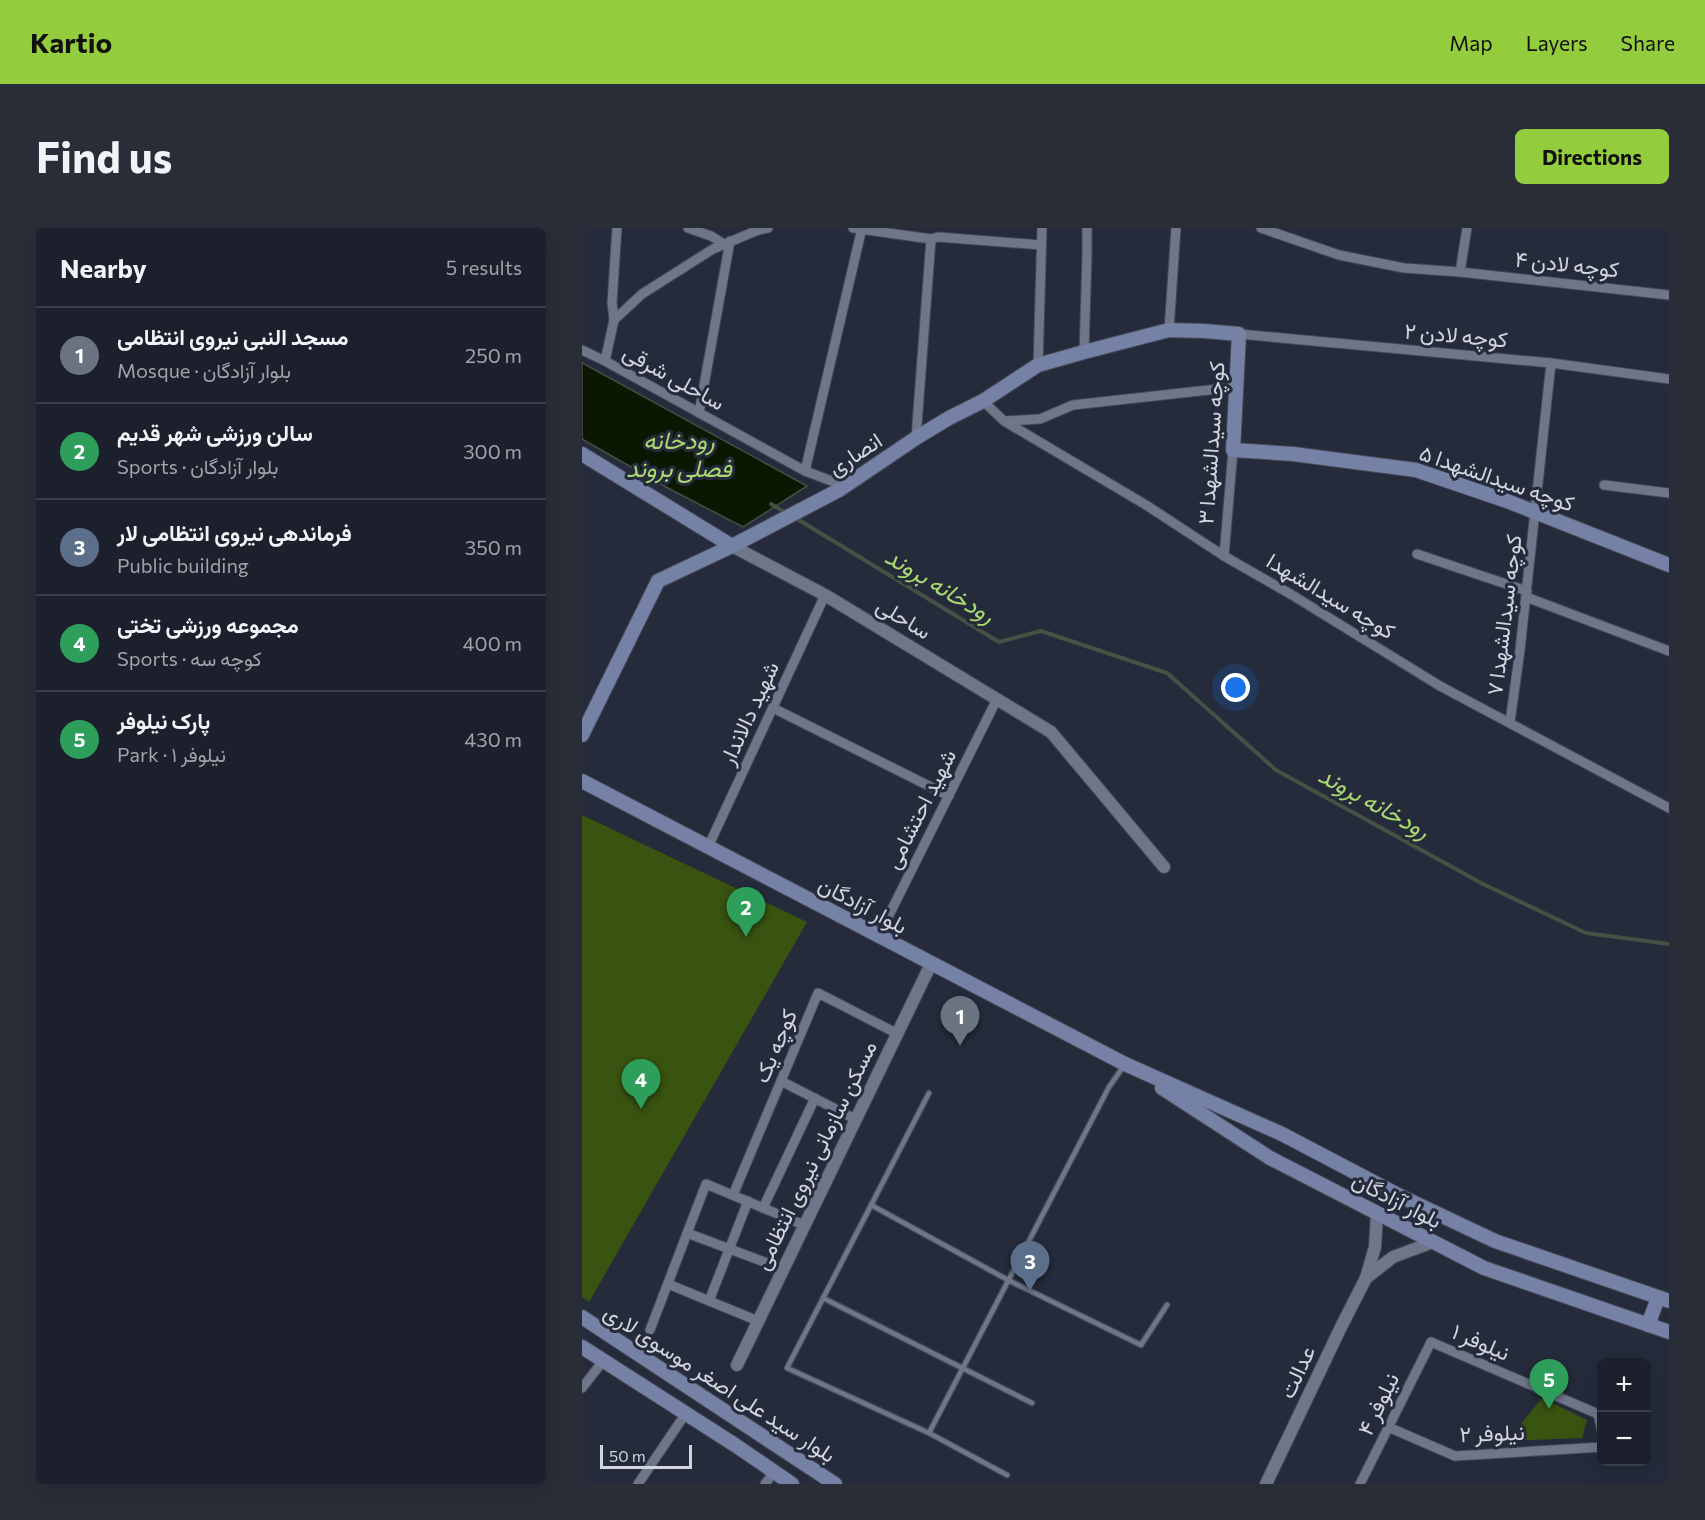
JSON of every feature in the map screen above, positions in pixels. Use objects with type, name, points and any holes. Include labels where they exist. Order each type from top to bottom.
[{"type":"main road","name":"انصاری","points":[[582,735],[657,581],[732,546],[842,488],[916,438],[983,401],[1038,365],[1170,330],[1239,334]]},
{"type":"main road","name":"کوچه سیدالشهدا ۳","points":[[1233,450],[1239,334]]},
{"type":"main road","name":"کوچه سیدالشهدا ۵","points":[[1233,450],[1293,454],[1416,470],[1507,501],[1669,565]]},
{"type":"main road","name":"ساحلی","points":[[582,455],[732,546]]},
{"type":"main road","name":"بلوار آزادگان","points":[[582,781],[1125,1064],[1282,1134],[1400,1196],[1495,1240],[1663,1299]]},
{"type":"main road","name":"بلوار آزادگان","points":[[1125,1064],[1270,1158],[1484,1268],[1669,1332]]},
{"type":"main road","points":[[1648,1325],[1663,1299]]},
{"type":"main road","name":"بلوار سید علی اصغر موسوی لاری","points":[[582,1317],[835,1484]]},
{"type":"main road","name":"بلوار سید علی اصغر موسوی لاری","points":[[582,1347],[792,1484]]},
{"type":"street","points":[[605,361],[614,320],[612,303],[617,228]]},
{"type":"street","points":[[688,228],[727,243]]},
{"type":"street","points":[[614,320],[642,294],[713,249],[768,228]]},
{"type":"street","points":[[804,471],[859,228],[1041,245]]},
{"type":"street","points":[[1038,365],[1042,228]]},
{"type":"street","points":[[1084,352],[1087,228]]},
{"type":"street","points":[[1170,330],[1176,228]]},
{"type":"street","name":"کوچه لادن ۴","points":[[1261,228],[1339,255],[1404,268],[1669,295]]},
{"type":"street","points":[[1460,272],[1467,228]]},
{"type":"street","points":[[916,438],[936,235]]},
{"type":"street","points":[[699,413],[727,243]]},
{"type":"street","name":"کوچه لادن ۲","points":[[1239,334],[1551,363],[1669,379]]},
{"type":"street","name":"ساحلی شرقی","points":[[582,350],[804,471],[842,488]]},
{"type":"street","name":"کوچه سیدالشهدا ۷","points":[[1510,722],[1536,513],[1551,363]]},
{"type":"street","points":[[1004,421],[1040,419],[1073,405],[1236,387]]},
{"type":"street","name":"کوچه سیدالشهدا","points":[[983,401],[1004,421],[1146,505],[1224,556],[1440,686],[1669,808]]},
{"type":"street","name":"کوچه سیدالشهدا ۳","points":[[1224,556],[1233,450]]},
{"type":"street","points":[[1604,485],[1669,493]]},
{"type":"street","name":"ساحلی","points":[[732,546],[825,595],[1051,732],[1164,867]]},
{"type":"street","points":[[1417,554],[1526,594],[1669,651]]},
{"type":"street","name":"شهید دالاندار","points":[[708,847],[825,595]]},
{"type":"street","name":"شهید احتشامی","points":[[878,937],[997,699]]},
{"type":"street","points":[[773,708],[949,796]]},
{"type":"street","name":"مسکن سازمانی نیروی انتظامی","points":[[737,1365],[931,964]]},
{"type":"street","name":"کوچه یک","points":[[733,1195],[818,993],[896,1033]]},
{"type":"street","points":[[781,1081],[855,1119]]},
{"type":"street","points":[[763,1208],[815,1098]]},
{"type":"street","points":[[650,1330],[706,1184],[804,1225]]},
{"type":"street","points":[[709,1301],[748,1201]]},
{"type":"street","points":[[1366,1278],[1375,1247],[1377,1214]]},
{"type":"street","points":[[687,1233],[783,1269]]},
{"type":"street","points":[[1366,1278],[1393,1257],[1433,1242]]},
{"type":"street","name":"عدالت","points":[[1266,1484],[1366,1278]]},
{"type":"street","points":[[668,1284],[758,1321]]},
{"type":"street","name":"نیلوفر ۴","points":[[1360,1484],[1431,1342]]},
{"type":"street","name":"نیلوفر ۱","points":[[1431,1342],[1597,1414]]},
{"type":"street","points":[[582,1389],[603,1361]]},
{"type":"street","points":[[638,1484],[686,1413]]},
{"type":"street","name":"نیلوفر ۲","points":[[1388,1427],[1455,1456],[1597,1447]]},
{"type":"street","points":[[765,1484],[774,1472]]},
{"type":"lane","points":[[928,1433],[1109,1087],[1125,1064]]},
{"type":"lane","points":[[929,1093],[787,1368],[928,1433],[1007,1475]]},
{"type":"lane","points":[[871,1205],[1008,1280],[1141,1345],[1167,1305]]},
{"type":"lane","points":[[823,1298],[1032,1403]]},
{"type":"green space","points":[[582,815],[807,922],[589,1302],[582,1297]]},
{"type":"green space","points":[[1542,1398],[1587,1420],[1582,1438],[1507,1441]]},
{"type":"water","name":"رودخانه فصلی بروند","points":[[582,363],[807,486],[743,527],[666,487],[582,439]]},
{"type":"waterway","name":"رودخانه بروند","points":[[771,504],[788,514]]},
{"type":"waterway","name":"رودخانه بروند","points":[[794,517],[999,642],[1041,631],[1167,673],[1276,770],[1483,884],[1586,933],[1669,944]]},
{"type":"place","name":"سالن ورزشی شهر قدیم","points":[[746,937]]},
{"type":"place","name":"مسجد النبی نیروی انتظامی","points":[[960,1046]]},
{"type":"place","name":"مجموعه ورزشی تختی","points":[[641,1109]]},
{"type":"place","name":"فرماندهی نیروی انتظامی لار","points":[[1030,1291]]},
{"type":"place","name":"پارک نیلوفر","points":[[1549,1409]]}]
